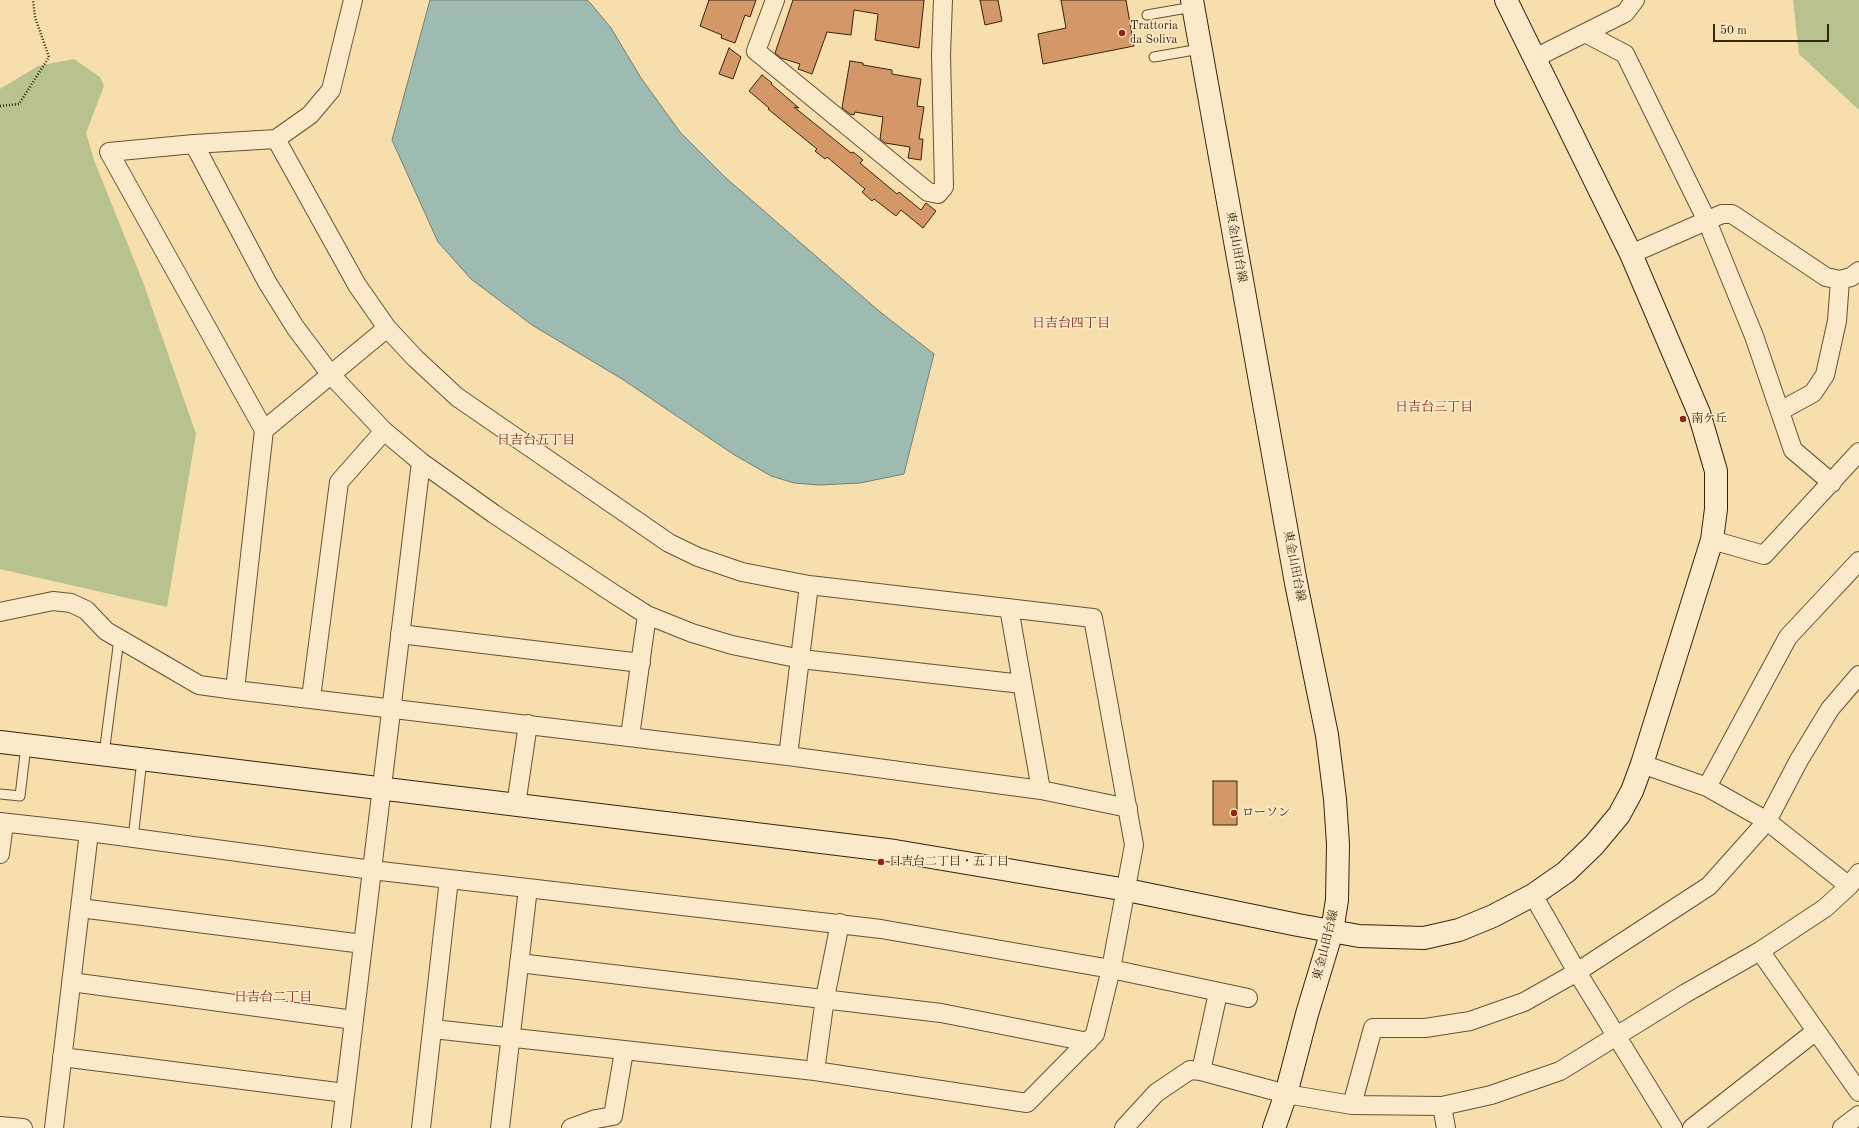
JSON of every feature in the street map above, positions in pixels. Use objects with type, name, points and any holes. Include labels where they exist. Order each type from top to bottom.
[{"type":"street","points":[[235,690],[264,430],[109,152],[194,144],[276,139],[310,115],[331,90],[352,0]]},
{"type":"street","points":[[775,0],[756,51],[928,192],[938,194],[944,187],[941,55],[943,0]]},
{"type":"street","points":[[0,742],[103,756],[894,851],[1127,890],[1332,931],[1375,937],[1424,938],[1459,930],[1493,916],[1533,895],[1566,872],[1594,845],[1619,815],[1632,791],[1642,764],[1712,540],[1716,509],[1716,471],[1699,413],[1631,254],[1506,0]]},
{"type":"street","points":[[1535,58],[1626,13],[1635,0]]},
{"type":"street","name":"東金山田台線","points":[[1192,3],[1296,583],[1327,735],[1335,799],[1338,844],[1337,900],[1332,931],[1307,1014],[1286,1094],[1274,1128]]},
{"type":"street","points":[[1585,33],[1625,54],[1707,221],[1754,336],[1793,450],[1832,483]]},
{"type":"street","points":[[276,139],[357,285],[387,328],[415,358],[457,397],[669,543],[698,557],[742,572],[809,585],[1093,618],[1128,808],[1134,845],[1127,890],[1111,969],[1095,1034],[1028,1103],[815,1071],[433,1029]]},
{"type":"street","points":[[194,144],[268,282],[295,327],[331,375],[384,431],[421,462],[494,514],[647,615],[692,633],[732,645],[801,659],[1022,684]]},
{"type":"street","points":[[1631,254],[1722,214],[1732,214],[1826,278],[1840,280],[1851,277],[1859,271]]},
{"type":"street","points":[[1780,411],[1813,393],[1825,375],[1837,321],[1840,280]]},
{"type":"street","points":[[264,430],[387,328]]},
{"type":"street","points":[[311,698],[339,482],[384,431]]},
{"type":"street","points":[[1712,540],[1764,555],[1859,452]]},
{"type":"street","points":[[341,1128],[421,462]]},
{"type":"street","points":[[1707,787],[1788,636],[1859,560]]},
{"type":"street","points":[[788,756],[809,585]]},
{"type":"street","points":[[0,612],[53,601],[71,603],[86,610],[106,631],[199,685],[788,756],[1041,790],[1128,808]]},
{"type":"street","points":[[1009,608],[1041,790]]},
{"type":"street","points":[[630,736],[647,615]]},
{"type":"street","points":[[400,634],[641,663]]},
{"type":"street","points":[[1352,1105],[1373,1028],[1425,1028],[1470,1021],[1524,1002],[1577,972],[1709,886],[1767,821],[1799,760],[1830,708],[1857,682]]},
{"type":"street","points":[[516,805],[528,724]]},
{"type":"street","points":[[1124,1128],[1156,1093],[1190,1070],[1201,1071],[1286,1094],[1352,1105],[1442,1106],[1491,1095],[1560,1071],[1686,993],[1760,951],[1825,908],[1854,879],[1767,821],[1707,787],[1642,764]]},
{"type":"street","points":[[0,854],[2,822],[89,832],[372,870],[840,923],[1111,969],[1218,993],[1248,998]]},
{"type":"street","points":[[54,1128],[89,832]]},
{"type":"street","points":[[421,1128],[449,879]]},
{"type":"street","points":[[500,1128],[528,888]]},
{"type":"street","points":[[1533,895],[1616,1037],[1673,1128]]},
{"type":"street","points":[[80,908],[363,944]]},
{"type":"street","points":[[815,1071],[826,998],[840,923]]},
{"type":"street","points":[[1760,951],[1859,1092]]},
{"type":"street","points":[[519,963],[826,998],[941,1013],[1088,1042]]},
{"type":"street","points":[[71,982],[354,1020]]},
{"type":"street","points":[[1201,1071],[1218,993]]},
{"type":"street","points":[[1692,1128],[1816,1031]]},
{"type":"street","points":[[571,1128],[596,1119],[614,1116],[624,1051]]},
{"type":"street","points":[[62,1057],[345,1094]]},
{"type":"street","points":[[1442,1106],[1446,1128]]},
{"type":"street","points":[[1842,1128],[1859,1115]]},
{"type":"street","points":[[0,1126],[23,1128]]},
{"type":"lane","points":[[1147,15],[1192,3]]},
{"type":"lane","points":[[1154,57],[1200,49]]},
{"type":"lane","points":[[103,756],[119,639]]},
{"type":"lane","points":[[0,794],[20,796],[26,746]]},
{"type":"lane","points":[[133,838],[142,760]]},
{"type":"path","points":[[0,106],[19,104],[49,57],[35,17],[33,0]]},
{"type":"green space","points":[[1793,0],[1859,0],[1859,110],[1799,54]]},
{"type":"green space","points":[[74,59],[100,77],[104,86],[86,133],[94,160],[143,282],[196,434],[167,607],[0,569],[0,89],[38,66]]},
{"type":"water","points":[[430,0],[587,0],[592,5],[611,28],[641,78],[680,132],[726,178],[879,311],[934,354],[904,474],[860,483],[819,485],[794,483],[771,476],[733,454],[622,379],[532,325],[471,279],[438,242],[392,140]]},
{"type":"building","points":[[709,0],[756,0],[750,17],[745,15],[735,43],[721,38],[722,35],[700,26]]},
{"type":"building","points":[[793,0],[924,0],[919,48],[875,40],[878,14],[854,10],[851,35],[827,32],[812,74],[798,69],[800,64],[781,58],[775,53]]},
{"type":"building","points":[[980,0],[998,0],[1002,21],[985,25]]},
{"type":"building","points":[[1061,0],[1126,0],[1134,46],[1043,64],[1038,34],[1066,28]]},
{"type":"building","points":[[729,48],[741,57],[733,79],[719,74]]},
{"type":"building","points":[[850,61],[892,70],[892,74],[921,79],[917,106],[924,107],[919,139],[923,139],[921,160],[908,158],[910,147],[885,143],[880,139],[883,117],[855,112],[854,115],[842,108]]},
{"type":"building","points":[[762,75],[799,108],[794,107],[851,153],[853,152],[863,160],[860,163],[897,194],[899,192],[921,210],[926,203],[936,211],[923,228],[901,210],[896,216],[874,199],[872,201],[862,192],[865,189],[827,157],[825,159],[815,151],[817,149],[768,109],[769,108],[749,91]]},
{"type":"building","points":[[1213,781],[1237,781],[1237,825],[1213,825]]},
{"type":"place","name":"Trattoria da Soliva","points":[[1122,33]]},
{"type":"place","name":"南ケ丘","points":[[1683,419]]},
{"type":"place","name":"ローソン","points":[[1234,813]]},
{"type":"place","name":"日吉台二丁目・五丁目","points":[[881,862]]},
{"type":"district","name":"日吉台四丁目","points":[[1071,324]]},
{"type":"district","name":"日吉台三丁目","points":[[1434,408]]},
{"type":"district","name":"日吉台五丁目","points":[[536,441]]},
{"type":"district","name":"日吉台二丁目","points":[[273,998]]}]
